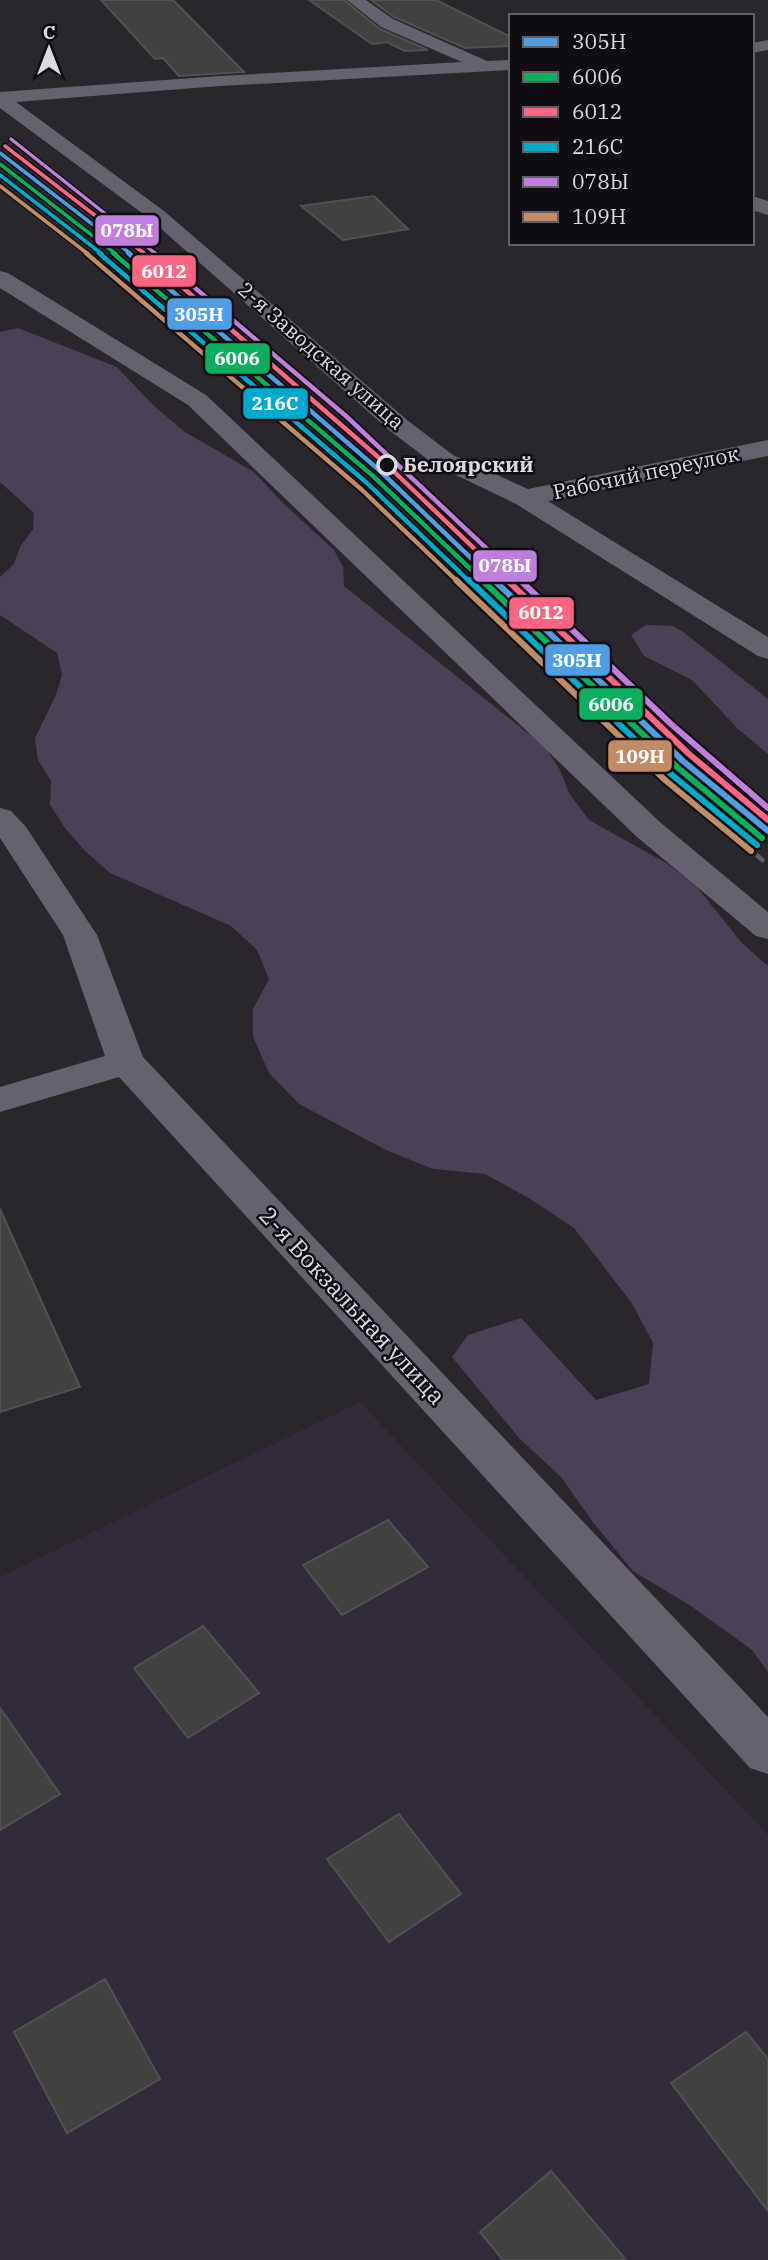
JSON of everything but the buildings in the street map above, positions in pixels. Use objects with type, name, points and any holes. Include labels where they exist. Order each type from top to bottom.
[{"type":"street","points":[[355,0],[387,23],[487,66]]},
{"type":"street","name":"2-я Заводская улица","points":[[0,99],[220,81],[487,66],[507,73]]},
{"type":"street","name":"2-я Заводская улица","points":[[0,99],[157,215],[398,425],[444,460],[525,498],[768,650]]},
{"type":"street","points":[[0,278],[197,400],[649,830],[768,929]]},
{"type":"street","name":"Рабочий переулок","points":[[525,498],[768,448]]},
{"type":"street","name":"2-я Вокзальная улица","points":[[0,818],[79,935],[126,1062],[768,1752]]},
{"type":"street","points":[[0,1100],[126,1062]]},
{"type":"shaded area","points":[[18,328],[117,367],[153,405],[185,432],[254,472],[334,550],[343,567],[344,586],[545,747],[560,770],[569,793],[589,820],[668,864],[697,887],[741,942],[768,966],[768,1672],[752,1650],[691,1606],[633,1571],[592,1521],[561,1477],[519,1438],[452,1357],[468,1335],[521,1318],[596,1400],[649,1384],[653,1343],[631,1302],[574,1228],[532,1200],[485,1174],[433,1169],[386,1150],[299,1104],[269,1073],[253,1037],[253,1009],[269,979],[257,950],[231,926],[110,873],[85,851],[50,805],[51,781],[38,760],[35,738],[56,695],[62,675],[57,653],[0,615],[0,577],[14,564],[20,547],[33,529],[34,513],[0,482],[0,332]]},
{"type":"shaded area","points":[[646,625],[673,626],[682,631],[768,699],[768,754],[738,729],[692,680],[644,656],[631,635]]},
{"type":"shaded area","points":[[360,1402],[768,1835],[768,2260],[0,2260],[0,1577]]},
{"type":"railway","points":[[681,789],[768,865]]},
{"type":"transit line","name":"078Ы","points":[[11,139],[157,255],[300,375],[439,502],[671,724],[768,808]]},
{"type":"transit line","name":"6012","points":[[5,146],[140,250],[385,463],[689,754],[768,820]]},
{"type":"transit line","name":"305Н","points":[[0,153],[134,257],[379,470],[683,761],[768,831]]},
{"type":"transit line","name":"6006","points":[[0,164],[128,264],[373,476],[677,767],[762,838]]},
{"type":"transit line","name":"216С","points":[[0,175],[123,271],[367,483],[671,774],[757,845]]},
{"type":"transit line","name":"109Н","points":[[0,186],[117,277],[361,489],[665,780],[751,851]]},
{"type":"place","name":"Белоярский","points":[[387,465]]}]
